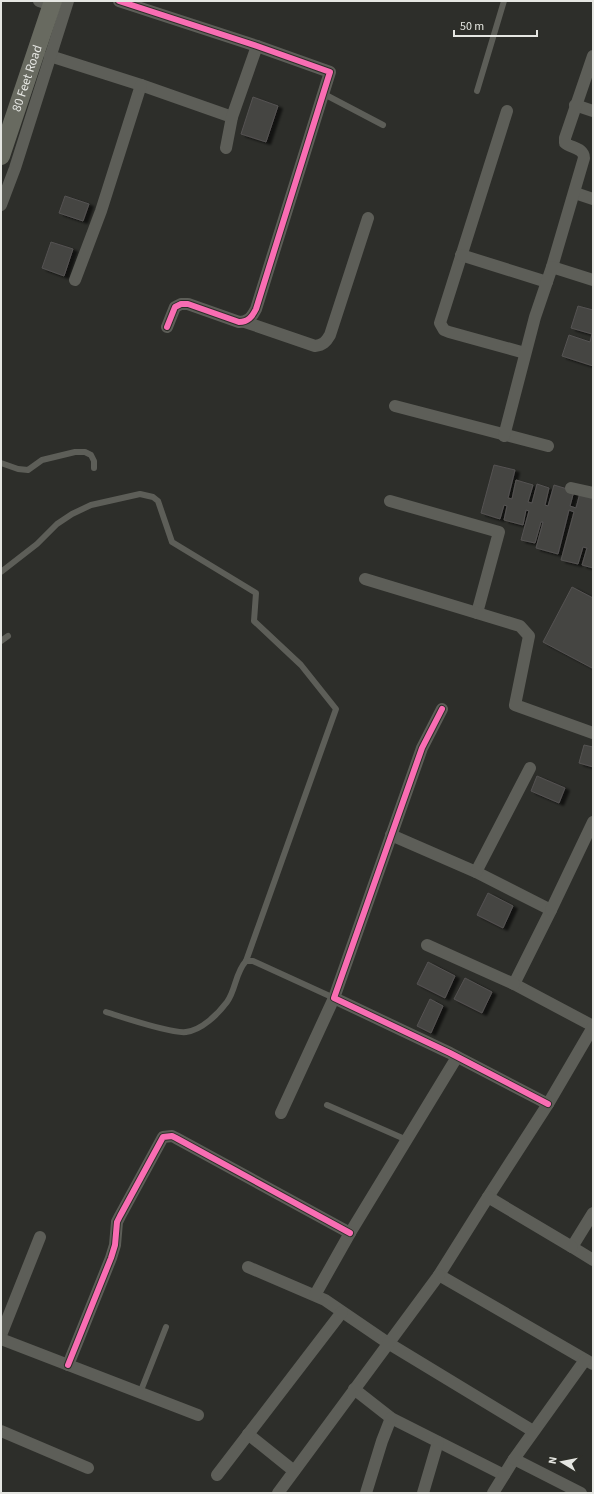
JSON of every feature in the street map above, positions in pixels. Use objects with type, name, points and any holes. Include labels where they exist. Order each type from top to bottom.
[{"type":"street","points":[[119,1],[257,46],[330,72],[256,309],[252,317],[245,322]]},
{"type":"street","points":[[1,205],[50,56],[53,2]]},
{"type":"street","name":"80 Feet Road","points":[[1,156],[53,2]]},
{"type":"street","points":[[226,148],[232,117],[257,46]]},
{"type":"street","points":[[50,56],[141,85],[232,117]]},
{"type":"street","points":[[504,436],[535,317],[552,267],[583,163],[584,154],[568,145],[565,142],[565,138],[593,56]]},
{"type":"street","points":[[75,280],[101,211],[141,85]]},
{"type":"street","points":[[575,106],[593,111]]},
{"type":"street","points":[[507,111],[441,318],[441,326],[449,332],[525,353]]},
{"type":"street","points":[[575,193],[593,199]]},
{"type":"street","points":[[167,327],[175,307],[181,304],[188,304],[315,346],[321,346],[326,342],[330,335],[368,218]]},
{"type":"street","points":[[461,254],[546,282]]},
{"type":"street","points":[[552,267],[593,280]]},
{"type":"street","points":[[395,406],[504,436],[548,446]]},
{"type":"street","points":[[572,488],[593,494]]},
{"type":"street","points":[[390,500],[499,532],[477,613]]},
{"type":"street","points":[[365,579],[520,626],[529,636],[515,704],[593,733]]},
{"type":"street","points":[[280,1113],[334,998],[422,748],[442,709]]},
{"type":"street","points":[[476,872],[530,768]]},
{"type":"street","points":[[514,984],[593,822]]},
{"type":"street","points":[[392,835],[476,872],[551,910]]},
{"type":"street","points":[[280,1493],[294,1471],[439,1275],[548,1104],[593,1026],[514,984],[426,945]]},
{"type":"street","points":[[334,998],[457,1057],[548,1104]]},
{"type":"street","points":[[315,1295],[350,1233],[457,1057]]},
{"type":"street","points":[[68,1365],[111,1258],[115,1245],[117,1222],[163,1137],[172,1136],[176,1138],[350,1233]]},
{"type":"street","points":[[488,1197],[593,1260]]},
{"type":"street","points":[[572,1247],[593,1212]]},
{"type":"street","points":[[1,1335],[40,1237]]},
{"type":"street","points":[[248,1267],[325,1300],[388,1343],[533,1431]]},
{"type":"street","points":[[439,1275],[589,1362],[533,1431],[493,1493]]},
{"type":"street","points":[[217,1474],[342,1312]]},
{"type":"street","points":[[1,1339],[198,1415]]},
{"type":"street","points":[[354,1389],[391,1418],[504,1475]]},
{"type":"street","points":[[366,1493],[382,1441],[391,1418]]},
{"type":"street","points":[[1,1432],[88,1468]]},
{"type":"street","points":[[248,1434],[294,1471]]},
{"type":"street","points":[[423,1493],[438,1442]]},
{"type":"street","points":[[514,1459],[582,1493]]},
{"type":"lane","points":[[477,91],[504,1]]},
{"type":"lane","points":[[324,94],[383,124]]},
{"type":"lane","points":[[1,463],[18,469],[28,470],[42,460],[75,452],[85,452],[91,455],[94,461],[94,468]]},
{"type":"lane","points":[[1,572],[38,544],[57,524],[72,514],[91,505],[140,494],[153,498],[158,502],[172,542],[256,593],[254,621],[301,665],[336,709],[246,961],[240,967],[228,1000],[217,1014],[199,1027],[186,1032],[172,1031],[106,1012]]},
{"type":"lane","points":[[1,641],[8,636]]},
{"type":"lane","points":[[246,961],[253,961],[334,998]]},
{"type":"lane","points":[[327,1105],[407,1140]]},
{"type":"lane","points":[[140,1393],[166,1327]]},
{"type":"building","points":[[253,97],[278,106],[266,142],[241,134]]},
{"type":"building","points":[[65,196],[89,204],[83,221],[59,213]]},
{"type":"building","points":[[51,242],[73,249],[64,276],[42,268]]},
{"type":"building","points":[[578,306],[593,310],[593,366],[562,356],[569,335],[590,342],[592,334],[571,328]]},
{"type":"building","points":[[494,465],[515,470],[508,498],[512,499],[516,480],[533,485],[528,502],[532,503],[537,484],[549,488],[545,505],[548,506],[554,485],[574,491],[570,506],[576,508],[580,493],[593,496],[593,568],[582,565],[587,548],[583,547],[578,564],[561,560],[574,512],[569,510],[558,554],[536,548],[543,522],[541,522],[535,543],[521,540],[529,511],[526,510],[523,525],[504,520],[507,506],[504,505],[500,519],[481,513]]},
{"type":"building","points":[[572,587],[593,598],[592,668],[543,642]]},
{"type":"building","points":[[584,745],[593,747],[593,767],[579,763]]},
{"type":"building","points":[[537,776],[565,788],[559,803],[531,791]]},
{"type":"building","points":[[488,893],[513,906],[503,928],[477,915]]},
{"type":"building","points":[[428,962],[455,976],[445,998],[417,984]]},
{"type":"building","points":[[465,978],[492,992],[482,1013],[454,999]]},
{"type":"building","points":[[430,999],[443,1006],[431,1033],[417,1026]]},
{"type":"cycle path","points":[[119,1],[257,46],[330,72],[256,309],[253,314],[247,320],[239,322],[188,304],[181,304],[175,307],[167,327]]},
{"type":"cycle path","points":[[442,709],[422,748],[334,998],[450,1053],[548,1104]]},
{"type":"cycle path","points":[[68,1365],[111,1258],[115,1245],[117,1222],[163,1137],[172,1136],[176,1138],[350,1233]]}]
